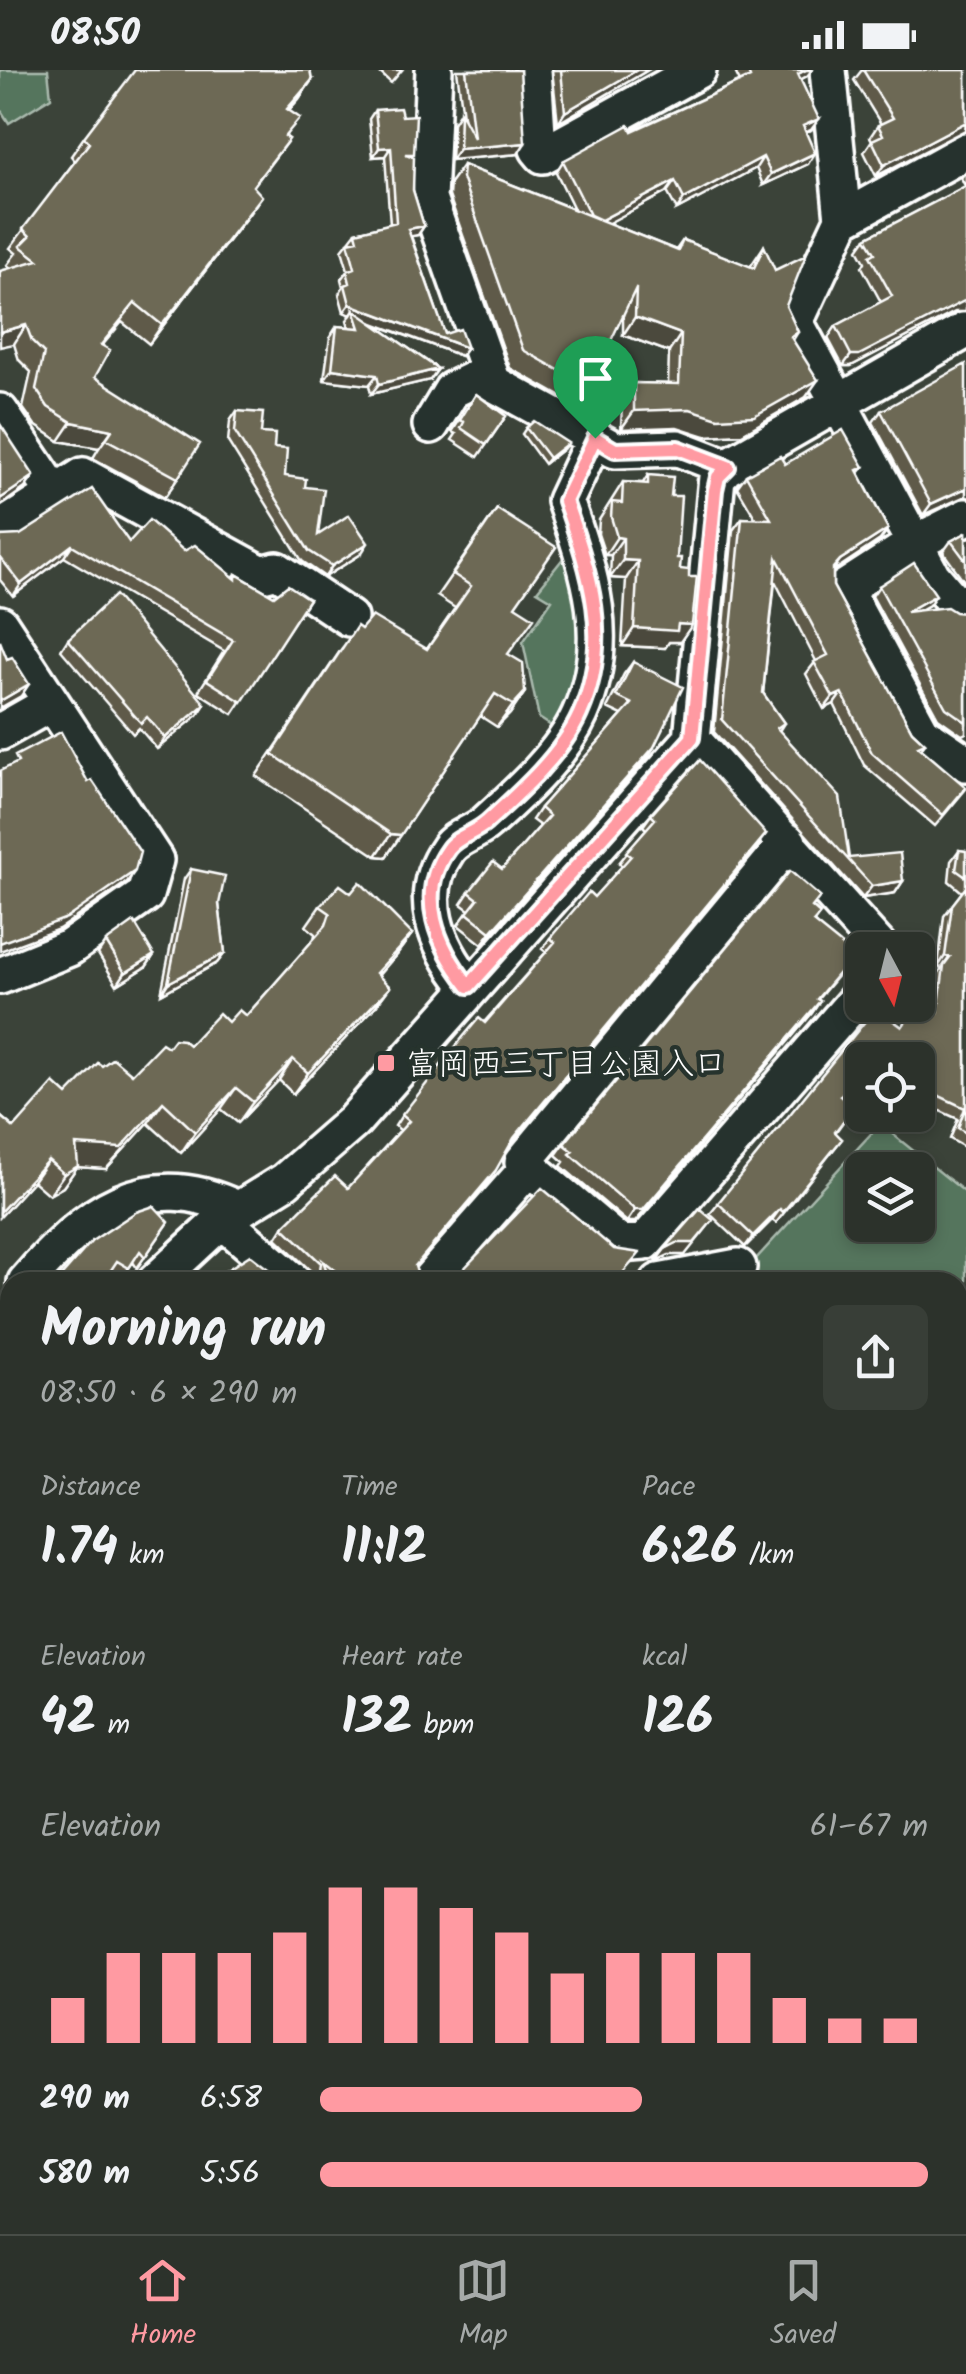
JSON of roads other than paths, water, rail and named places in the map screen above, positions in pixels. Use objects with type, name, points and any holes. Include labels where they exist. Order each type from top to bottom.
[{"type":"street","points":[[434,70],[428,199],[493,383],[615,450],[678,448],[728,467]]},
{"type":"street","points":[[533,70],[538,149],[543,154],[698,70]]},
{"type":"street","points":[[828,70],[843,220],[795,322],[836,404],[943,593],[955,603],[966,602]]},
{"type":"street","points":[[843,220],[966,151]]},
{"type":"street","points":[[166,1272],[230,1215],[285,1180],[353,1122],[469,986],[692,738],[718,477],[728,467],[966,330]]},
{"type":"street","points":[[431,425],[452,390],[489,372]]},
{"type":"street","points":[[0,412],[55,494]]},
{"type":"street","points":[[469,986],[442,953],[429,888],[450,846],[482,828],[531,780],[580,715],[599,642],[594,584],[565,501],[595,438]]},
{"type":"street","points":[[0,529],[82,476],[262,574],[277,570],[348,618]]},
{"type":"street","points":[[966,516],[915,543],[844,589],[922,733],[966,763]]},
{"type":"street","points":[[0,624],[155,860],[145,895],[69,948],[0,976]]},
{"type":"street","points":[[0,732],[50,703]]},
{"type":"street","points":[[692,738],[866,932]]},
{"type":"street","points":[[788,842],[524,1162],[620,1244],[645,1242],[845,1013]]},
{"type":"street","points":[[437,1272],[529,1167]]},
{"type":"street","points":[[36,1272],[87,1218],[114,1203],[148,1194],[174,1193],[220,1200],[284,1272]]},
{"type":"street","points":[[712,1272],[738,1267]]},
{"type":"place","name":"富岡西三丁目公園入口","points":[[386,1063]]}]
